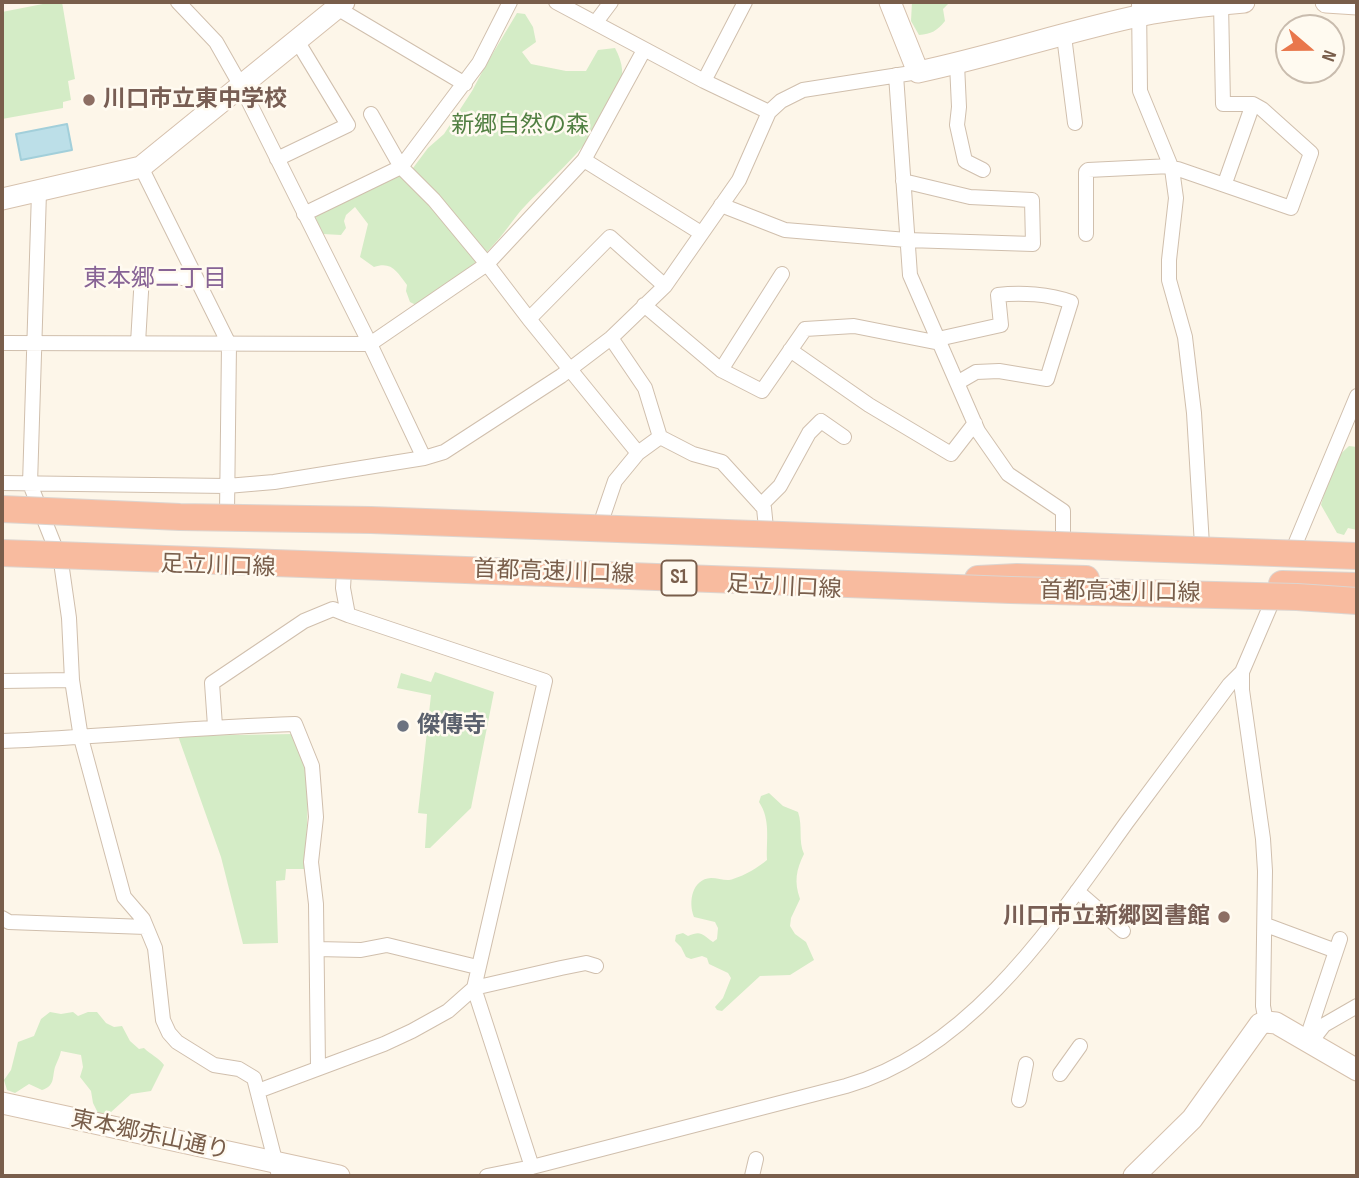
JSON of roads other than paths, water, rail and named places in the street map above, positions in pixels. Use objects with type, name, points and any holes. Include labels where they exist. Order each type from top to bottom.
[{"type":"highway","name":"首都高速川口線","points":[[2,509],[1357,554]]},
{"type":"highway","points":[[2,523],[102,526],[180,517]]},
{"type":"highway","name":"首都高速川口線","points":[[2,556],[1357,601]]},
{"type":"highway","points":[[874,585],[1017,577],[1357,586]]},
{"type":"main road","points":[[890,2],[918,72],[1064,36],[1140,9],[1244,2]]},
{"type":"main road","points":[[1326,2],[1357,5]]},
{"type":"main road","points":[[2,198],[39,192],[141,167],[340,5]]},
{"type":"main road","points":[[2,502],[227,513],[365,515],[1294,547],[1357,554]]},
{"type":"main road","name":"足立川口線","points":[[2,556],[61,562],[344,570],[974,598],[1272,602],[1357,607]]},
{"type":"main road","points":[[1134,1176],[1192,1119],[1255,1029],[1266,1022],[1276,1023],[1357,1070]]},
{"type":"main road","name":"東本郷赤山通り","points":[[2,1103],[277,1170],[338,1176]]},
{"type":"street","points":[[178,2],[216,41],[241,86],[424,458]]},
{"type":"street","points":[[304,214],[401,167],[479,63],[510,2]]},
{"type":"street","points":[[556,2],[704,81],[769,112]]},
{"type":"street","points":[[596,22],[611,2]]},
{"type":"street","points":[[704,81],[745,2]]},
{"type":"street","points":[[1086,234],[1088,170],[1172,167],[1292,208],[1311,153],[1262,109],[1253,104],[1223,104],[1221,3]]},
{"type":"street","points":[[340,5],[465,84]]},
{"type":"street","points":[[1140,9],[1140,91],[1172,167],[1176,198],[1169,280],[1185,337],[1194,413],[1202,544]]},
{"type":"street","points":[[1064,36],[1075,123]]},
{"type":"street","points":[[277,159],[348,125],[296,39]]},
{"type":"street","points":[[2,343],[370,344],[487,264],[584,160],[644,50]]},
{"type":"street","points":[[957,64],[957,125],[965,161],[983,170]]},
{"type":"street","points":[[2,483],[227,486],[274,482],[424,458],[444,452],[611,338],[665,286],[739,180],[769,112],[781,101],[803,90],[918,72]]},
{"type":"street","points":[[896,75],[910,275],[975,423],[1008,474],[1063,511],[1063,540]]},
{"type":"street","points":[[1225,183],[1253,104]]},
{"type":"street","points":[[371,114],[401,167],[434,200],[638,453]]},
{"type":"street","points":[[584,160],[701,233]]},
{"type":"street","points":[[141,167],[229,344],[227,513]]},
{"type":"street","points":[[722,205],[785,230],[907,240],[1033,244],[1032,200],[970,197],[904,181]]},
{"type":"street","points":[[39,192],[30,484],[61,562],[69,618],[72,680],[81,738],[124,897],[143,919],[155,948],[163,1020],[169,1033],[177,1041],[214,1065],[240,1069],[254,1079],[277,1170]]},
{"type":"street","points":[[529,319],[610,237],[665,286]]},
{"type":"street","points":[[721,370],[782,274]]},
{"type":"street","points":[[138,344],[142,275],[196,279]]},
{"type":"street","points":[[644,305],[721,370],[762,391],[805,329],[854,326],[939,341],[1001,325],[998,295],[1009,293],[1059,298],[1070,302],[1046,379],[999,371],[976,372],[957,383]]},
{"type":"street","points":[[611,338],[645,388],[660,437],[693,454],[722,462],[764,508],[766,528]]},
{"type":"street","points":[[790,350],[869,405],[951,454],[975,423]]},
{"type":"street","points":[[1294,547],[1357,396]]},
{"type":"street","points":[[761,505],[780,486],[809,433],[821,421],[844,437]]},
{"type":"street","points":[[600,525],[615,481],[638,453],[660,437]]},
{"type":"street","points":[[344,570],[343,588],[348,615]]},
{"type":"street","points":[[487,1176],[532,1167],[872,1079],[920,1052],[968,1017],[1018,964],[1077,891],[1229,685],[1242,672],[1272,602]]},
{"type":"street","points":[[215,726],[212,683],[304,621],[334,609],[545,681],[474,988],[532,1167]]},
{"type":"street","points":[[1242,672],[1242,690],[1263,839],[1266,925],[1263,1006],[1266,1022]]},
{"type":"street","points":[[2,681],[72,680]]},
{"type":"street","points":[[2,741],[81,738],[215,726],[295,724],[312,766],[316,824],[311,862],[316,904],[318,1067]]},
{"type":"street","points":[[1077,891],[1123,931]]},
{"type":"street","points":[[2,918],[9,922],[146,927]]},
{"type":"street","points":[[1266,925],[1338,945],[1308,1042]]},
{"type":"street","points":[[317,949],[361,950],[387,945],[477,967]]},
{"type":"street","points":[[258,1091],[412,1031],[448,1010],[474,988],[561,968],[586,964],[596,966]]},
{"type":"street","points":[[1308,1042],[1324,1026],[1357,1006]]},
{"type":"street","points":[[1060,1074],[1080,1046]]},
{"type":"street","points":[[1018,1100],[1026,1064]]},
{"type":"street","points":[[752,1176],[755,1159]]},
{"type":"water","points":[[67,124],[72,150],[21,160],[16,134]]},
{"type":"place","name":"川口市立東中学校","points":[[89,100]]},
{"type":"place","name":"傑傳寺","points":[[403,726]]},
{"type":"place","name":"川口市立新郷図書館","points":[[1224,917]]},
{"type":"district","name":"東本郷二丁目","points":[[155,280]]},
{"type":"park label","name":"新郷自然の森","points":[[520,126]]}]
